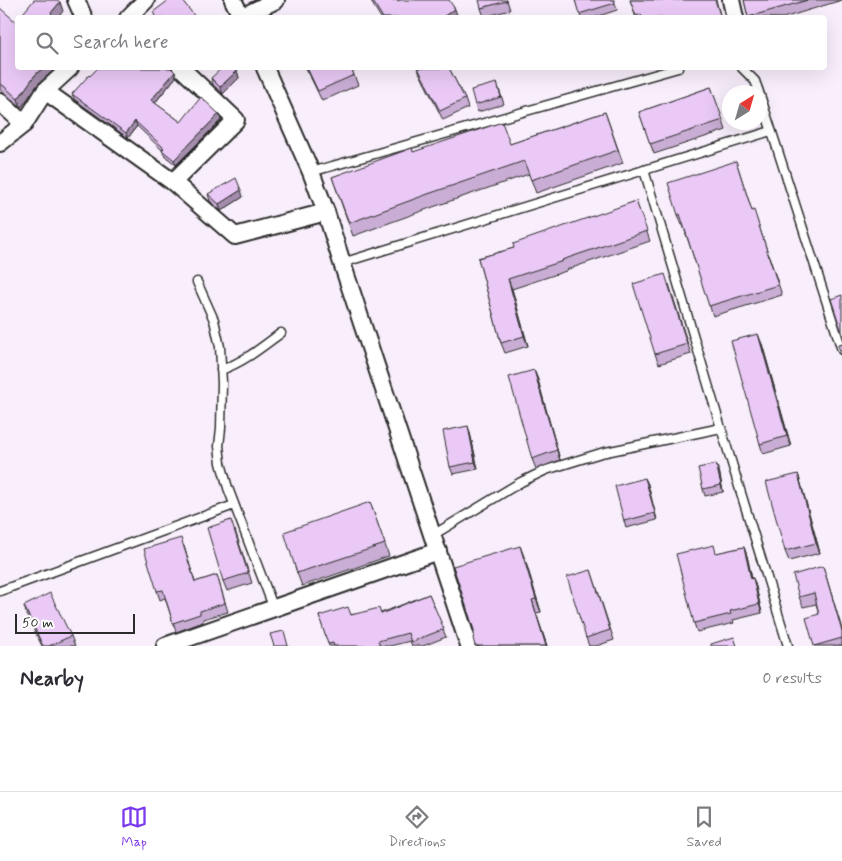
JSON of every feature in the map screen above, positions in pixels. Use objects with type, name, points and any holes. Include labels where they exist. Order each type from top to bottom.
[{"type":"street","points":[[76,0],[83,15]]},
{"type":"street","points":[[131,15],[146,0]]},
{"type":"street","points":[[233,0],[241,15]]},
{"type":"street","points":[[246,15],[276,0]]},
{"type":"street","points":[[731,0],[734,15]]},
{"type":"street","points":[[0,143],[24,124],[46,90],[68,70]]},
{"type":"street","points":[[173,182],[236,120],[184,70]]},
{"type":"street","points":[[266,70],[311,172],[326,212],[469,646]]},
{"type":"street","points":[[46,90],[173,182],[235,236],[326,212]]},
{"type":"street","points":[[0,102],[24,124]]},
{"type":"street","points":[[165,646],[438,551]]},
{"type":"lane","points":[[311,172],[671,70]]},
{"type":"lane","points":[[744,70],[755,81],[756,85]]},
{"type":"lane","points":[[767,119],[842,350]]},
{"type":"lane","points":[[342,263],[771,131]]},
{"type":"lane","points":[[644,170],[788,646]]},
{"type":"lane","points":[[197,282],[214,320],[220,347],[221,428],[219,446],[221,463],[234,505],[274,609]]},
{"type":"lane","points":[[221,370],[247,358],[281,333]]},
{"type":"lane","points":[[433,535],[521,482],[546,470],[601,453],[721,428]]},
{"type":"lane","points":[[0,592],[234,505]]},
{"type":"building","points":[[34,0],[57,0],[60,2],[51,13],[53,15],[22,15]]},
{"type":"building","points":[[169,0],[182,0],[194,15],[154,15],[153,12]]},
{"type":"building","points":[[372,0],[449,0],[455,9],[446,15],[381,15]]},
{"type":"building","points":[[479,0],[507,0],[507,1],[481,8]]},
{"type":"building","points":[[575,0],[614,0],[615,3],[579,14]]},
{"type":"building","points":[[630,0],[715,0],[720,15],[641,14],[636,15]]},
{"type":"building","points":[[744,0],[808,0],[755,15],[748,15]]},
{"type":"building","points":[[0,8],[15,21],[15,70],[41,70],[18,99],[0,84]]},
{"type":"building","points":[[96,70],[173,70],[175,72],[151,100],[181,122],[201,97],[219,114],[174,160],[135,121],[126,133],[72,94]]},
{"type":"building","points":[[220,70],[237,71],[220,87],[211,78]]},
{"type":"building","points":[[308,70],[352,70],[354,75],[318,91]]},
{"type":"building","points":[[419,70],[450,70],[465,99],[440,111]]},
{"type":"building","points":[[497,83],[501,97],[475,105],[471,90]]},
{"type":"building","points":[[711,87],[722,120],[650,144],[639,112]]},
{"type":"building","points":[[605,112],[618,150],[531,180],[524,161],[349,223],[332,177],[412,148],[413,152],[502,122],[510,144]]},
{"type":"building","points":[[736,161],[778,285],[709,306],[680,214],[678,215],[668,183]]},
{"type":"building","points":[[236,178],[241,190],[219,204],[208,194]]},
{"type":"building","points":[[636,201],[647,231],[508,279],[524,336],[501,343],[478,258],[514,248],[513,244]]},
{"type":"building","points":[[665,274],[687,344],[655,354],[633,284]]},
{"type":"building","points":[[842,295],[842,333],[831,299]]},
{"type":"building","points":[[758,334],[787,436],[760,444],[731,341]]},
{"type":"building","points":[[842,344],[842,353],[841,354],[838,345]]},
{"type":"building","points":[[534,370],[557,450],[532,459],[509,377]]},
{"type":"building","points":[[468,426],[475,462],[450,467],[443,431]]},
{"type":"building","points":[[716,464],[721,485],[703,489],[698,468]]},
{"type":"building","points":[[798,474],[816,543],[785,551],[766,482]]},
{"type":"building","points":[[645,478],[655,513],[624,521],[615,486]]},
{"type":"building","points":[[370,502],[385,544],[297,573],[284,532]]},
{"type":"building","points":[[231,520],[248,573],[223,581],[207,528]]},
{"type":"building","points":[[181,538],[195,582],[217,575],[225,603],[200,611],[200,614],[173,623],[163,590],[157,591],[144,549]]},
{"type":"building","points":[[714,545],[716,553],[744,547],[759,604],[730,611],[731,614],[694,623],[676,554]]},
{"type":"building","points":[[520,546],[536,599],[532,600],[546,646],[475,646],[474,630],[453,566]]},
{"type":"building","points":[[823,566],[842,631],[842,638],[814,646],[806,618],[819,614],[814,593],[799,597],[793,575]]},
{"type":"building","points":[[591,570],[610,630],[586,638],[567,577]]},
{"type":"building","points":[[50,593],[71,636],[49,646],[43,646],[24,606]]},
{"type":"building","points":[[429,594],[444,629],[411,642],[408,633],[378,641],[380,646],[334,646],[333,643],[328,644],[319,616],[348,607],[351,615],[379,608],[381,614]]},
{"type":"building","points":[[284,631],[288,646],[274,646],[270,634]]},
{"type":"building","points":[[734,637],[737,646],[711,646],[711,644]]}]
